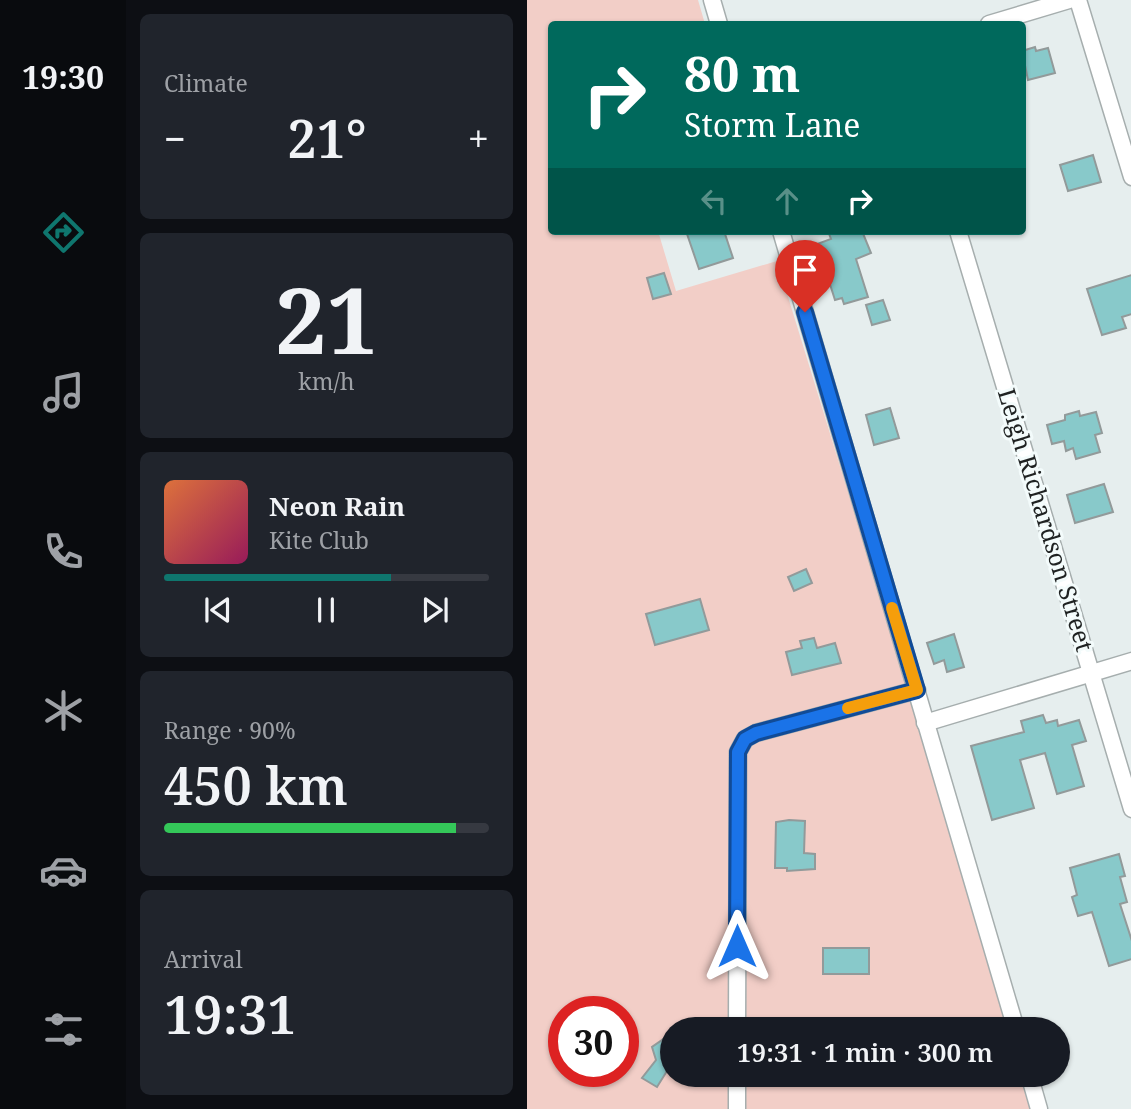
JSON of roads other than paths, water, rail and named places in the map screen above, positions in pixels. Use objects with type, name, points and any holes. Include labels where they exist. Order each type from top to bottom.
[{"type":"street","points":[[712,0],[718,21]]},
{"type":"street","points":[[999,21],[1069,0]]},
{"type":"street","points":[[1078,0],[1131,177]]},
{"type":"street","points":[[782,235],[1012,1017]]},
{"type":"street","name":"Leigh Richardson Street","points":[[959,235],[1131,809]]},
{"type":"street","points":[[925,723],[1131,661]]},
{"type":"street","points":[[737,1017],[738,752],[745,739],[756,733],[917,690]]},
{"type":"street","points":[[737,1087],[737,1109]]},
{"type":"street","points":[[1033,1087],[1039,1109]]}]
